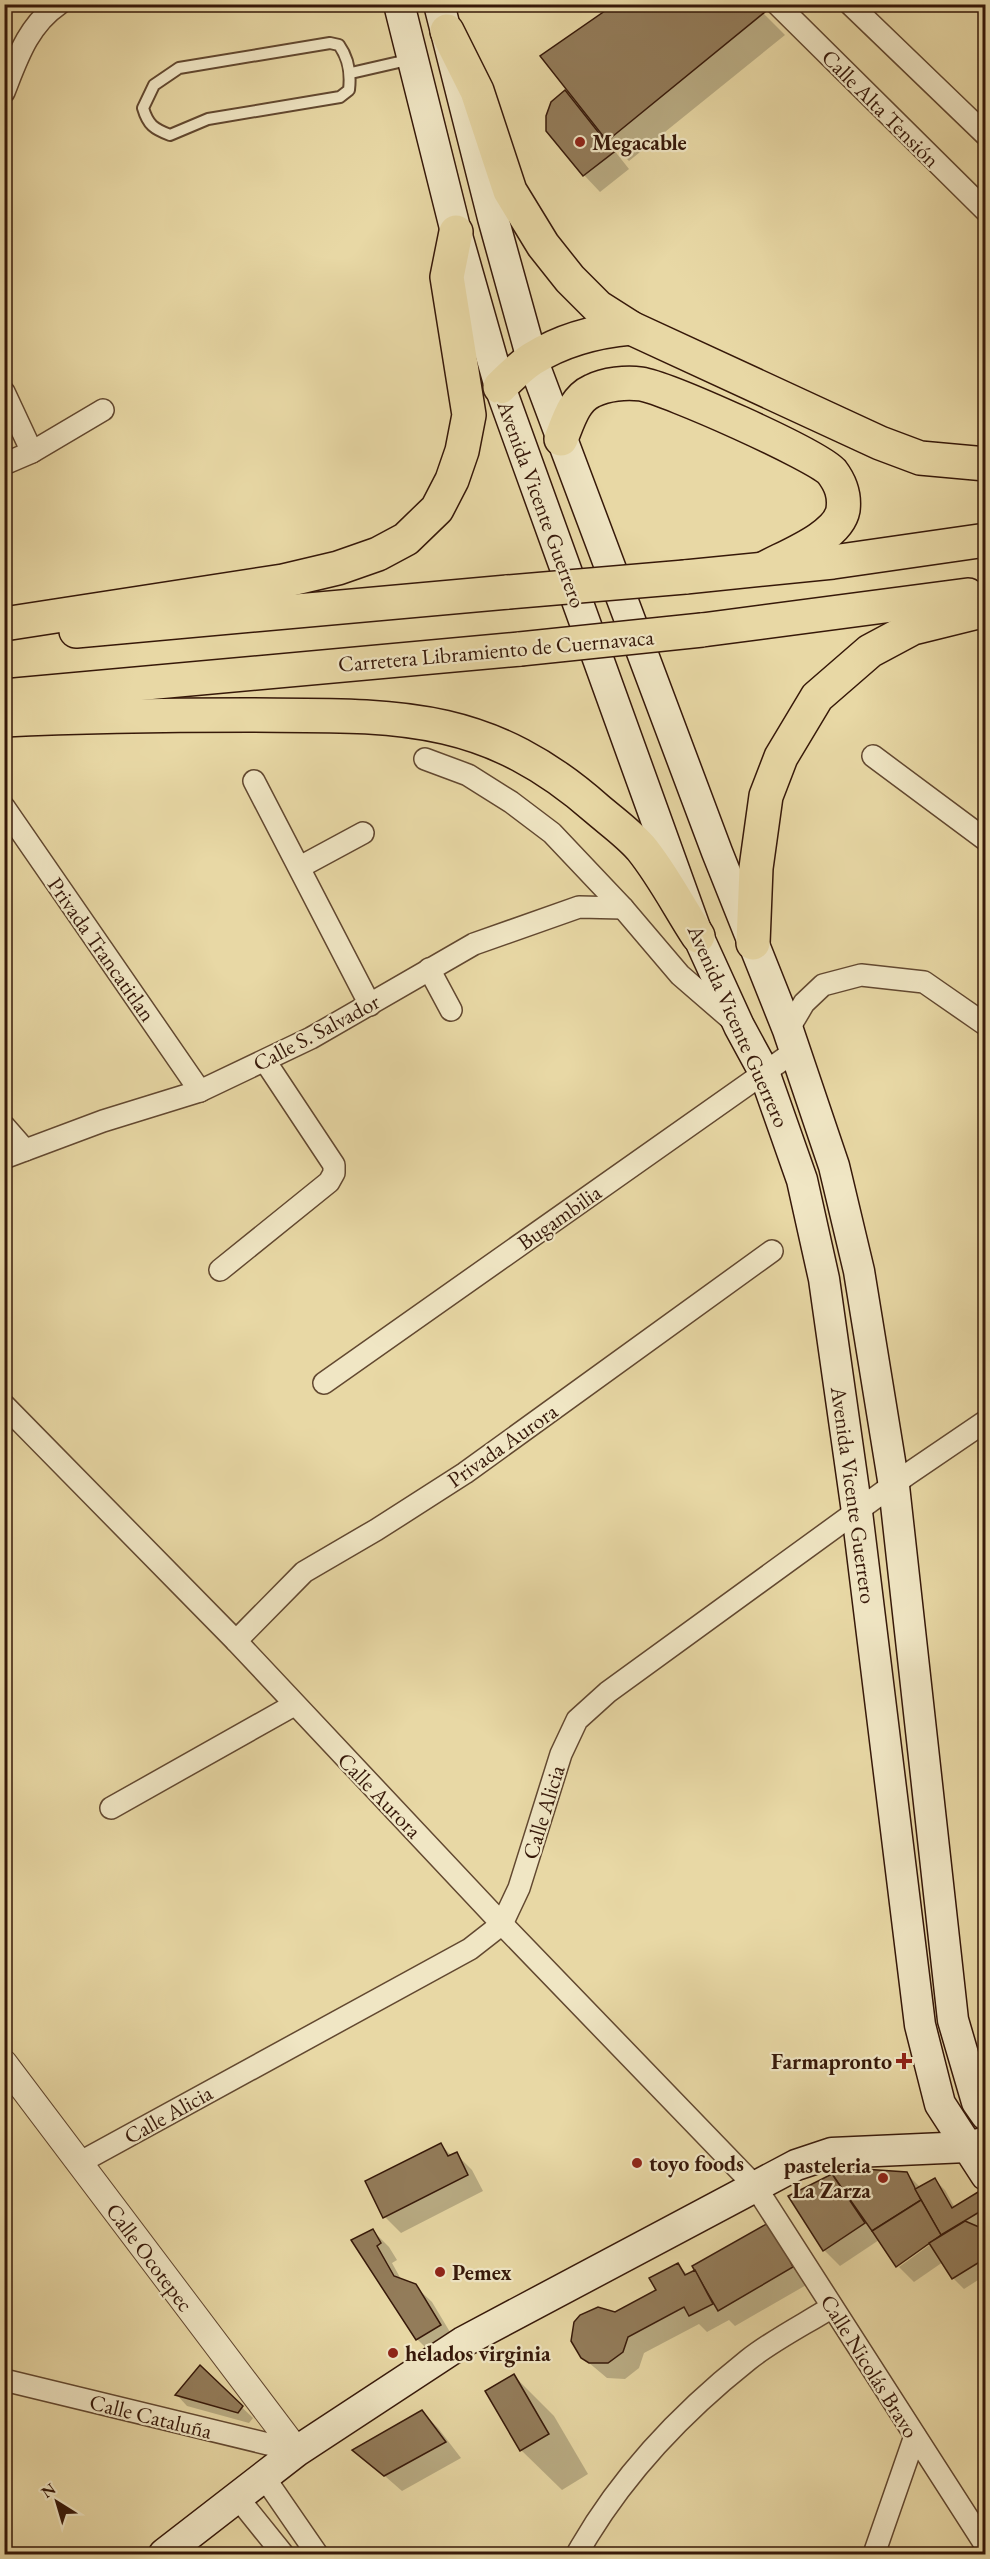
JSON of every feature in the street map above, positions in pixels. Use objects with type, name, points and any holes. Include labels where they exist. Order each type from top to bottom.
[{"type":"highway","points":[[443,18],[477,91],[510,191],[543,245],[570,279],[598,308],[632,328],[880,443],[920,458],[986,464]]},
{"type":"highway","points":[[4,624],[283,581],[338,568],[378,554],[406,539],[437,509],[452,480],[462,451],[469,414],[447,277],[456,232]]},
{"type":"highway","points":[[500,387],[532,359],[565,342],[604,330],[632,328]]},
{"type":"highway","points":[[561,439],[574,408],[590,391],[613,384],[641,384],[702,407],[791,448],[830,470],[842,487],[843,511],[830,533],[765,568]]},
{"type":"highway","points":[[4,635],[115,630],[833,562],[986,540]]},
{"type":"highway","name":"Carretera Libramiento de Cuernavaca","points":[[4,696],[702,630],[986,592]]},
{"type":"highway","points":[[753,944],[756,868],[766,796],[781,757],[817,696],[870,651],[913,628],[986,610]]},
{"type":"highway","points":[[4,720],[126,714],[363,715],[408,719],[465,731],[517,752],[568,783],[640,847],[698,936]]},
{"type":"main road","name":"Avenida Vicente Guerrero","points":[[399,4],[456,232],[500,387],[698,936],[739,1026],[764,1072],[802,1180],[815,1230],[824,1279],[857,1512],[920,2025],[940,2104],[976,2145],[986,2175]]},
{"type":"main road","name":"Avenida Vicente Guerrero","points":[[443,18],[493,218],[532,359],[717,852],[791,1040],[834,1167],[859,1271],[894,1486],[953,2020],[977,2102],[986,2115]]},
{"type":"main road","points":[[672,867],[717,852]]},
{"type":"main road","points":[[164,2554],[297,2451],[463,2342],[796,2165],[832,2153],[976,2145]]},
{"type":"street","points":[[4,92],[21,47],[46,13],[59,4]]},
{"type":"street","name":"Calle Alta Tensión","points":[[777,4],[983,204]]},
{"type":"street","points":[[850,4],[986,135]]},
{"type":"street","points":[[4,392],[32,452]]},
{"type":"street","points":[[4,464],[32,452],[103,410]]},
{"type":"street","points":[[873,756],[986,840]]},
{"type":"street","points":[[425,759],[468,775],[511,802],[552,833],[623,908],[680,975],[739,1026]]},
{"type":"street","points":[[254,780],[370,1005]]},
{"type":"street","name":"Privada Trancatitlan","points":[[4,807],[200,1091]]},
{"type":"street","points":[[300,867],[363,833]]},
{"type":"street","name":"Calle S. Salvador","points":[[4,1158],[103,1121],[200,1091],[265,1061],[370,1005],[474,944],[579,907],[623,908]]},
{"type":"street","points":[[429,969],[451,1010]]},
{"type":"street","points":[[791,1040],[804,1003],[823,985],[861,975],[924,982],[986,1025]]},
{"type":"street","name":"Bugambilia","points":[[324,1383],[764,1072],[791,1040]]},
{"type":"street","points":[[220,1270],[329,1182],[334,1173],[334,1164],[265,1061]]},
{"type":"street","points":[[4,1126],[25,1150]]},
{"type":"street","name":"Privada Aurora","points":[[236,1641],[304,1572],[376,1530],[465,1473],[772,1251]]},
{"type":"street","name":"Calle Aurora","points":[[4,1405],[236,1641],[502,1924],[755,2186]]},
{"type":"street","name":"Calle Alicia","points":[[79,2163],[470,1949],[502,1924],[519,1888],[561,1754],[577,1720],[608,1692],[986,1421]]},
{"type":"street","points":[[111,1808],[294,1705]]},
{"type":"street","name":"Calle Ocotepec","points":[[4,2063],[297,2451]]},
{"type":"street","name":"Calle Nicolás Bravo","points":[[755,2186],[986,2546]]},
{"type":"street","points":[[577,2554],[597,2518],[665,2434],[749,2359],[832,2307]]},
{"type":"street","name":"Calle Cataluña","points":[[4,2380],[297,2451]]},
{"type":"street","points":[[874,2554],[915,2436]]},
{"type":"street","points":[[264,2477],[317,2554]]},
{"type":"street","points":[[237,2498],[283,2554]]},
{"type":"lane","points":[[330,43],[339,45],[344,52],[351,73],[349,90],[340,97],[208,119],[170,135],[153,128],[146,119],[143,108],[154,85],[179,68],[330,43]]},
{"type":"lane","points":[[351,73],[412,59]]},
{"type":"building","points":[[615,4],[756,4],[765,12],[607,141],[540,56]]},
{"type":"building","name":"Megacable","points":[[565,90],[614,152],[583,176],[546,131],[546,116],[551,102]]},
{"type":"building","points":[[441,2143],[448,2156],[457,2152],[468,2175],[383,2218],[365,2181]]},
{"type":"building","points":[[863,2169],[907,2172],[921,2200],[872,2231],[832,2174]]},
{"type":"building","points":[[832,2174],[865,2223],[823,2251],[788,2196]]},
{"type":"building","points":[[935,2178],[952,2208],[978,2192],[986,2202],[986,2208],[941,2235],[915,2189]]},
{"type":"building","points":[[921,2200],[941,2235],[896,2267],[872,2231]]},
{"type":"building","points":[[965,2221],[986,2230],[986,2258],[952,2279],[929,2243]]},
{"type":"building","points":[[770,2222],[793,2267],[718,2311],[692,2266]]},
{"type":"building","points":[[373,2229],[381,2243],[377,2246],[394,2276],[416,2284],[441,2325],[416,2340],[351,2240]]},
{"type":"building","points":[[678,2263],[685,2275],[695,2270],[713,2304],[689,2316],[684,2307],[628,2337],[623,2352],[608,2363],[589,2363],[581,2358],[571,2341],[574,2322],[580,2315],[598,2307],[615,2312],[656,2290],[649,2278]]},
{"type":"building","points":[[200,2365],[243,2406],[238,2413],[175,2395]]},
{"type":"building","points":[[514,2374],[549,2434],[520,2451],[485,2391]]},
{"type":"building","points":[[422,2410],[446,2442],[384,2476],[352,2450]]},
{"type":"place","name":"Megacable","points":[[580,142]]},
{"type":"place","name":"Farmapronto","points":[[904,2061]]},
{"type":"place","name":"toyo foods","points":[[637,2163]]},
{"type":"place","name":"pasteleria La Zarza","points":[[883,2178]]},
{"type":"place","name":"Pemex","points":[[440,2272]]},
{"type":"place","name":"helados virginia","points":[[393,2353]]}]
